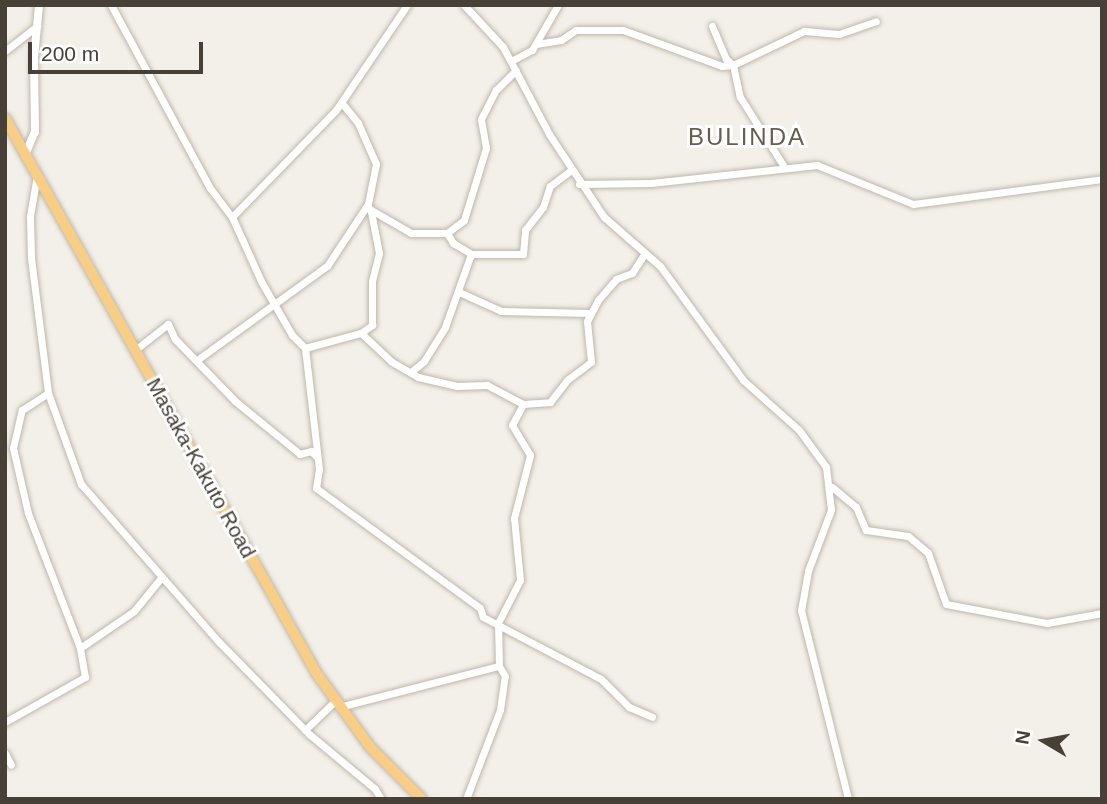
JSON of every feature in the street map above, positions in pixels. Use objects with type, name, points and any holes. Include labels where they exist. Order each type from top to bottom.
[{"type":"highway","name":"Masaka-Kakuto Road","points":[[5,118],[337,704],[371,748],[422,799]]},
{"type":"street","points":[[25,155],[35,132],[39,5]]},
{"type":"street","points":[[111,5],[210,188],[232,217],[292,335],[305,348],[316,457],[316,488],[480,608],[483,617],[498,623],[550,656],[601,679],[629,707],[652,718]]},
{"type":"street","points":[[232,217],[342,103],[407,5]]},
{"type":"street","points":[[464,5],[497,38],[579,184],[612,226],[646,253],[752,390],[810,442],[826,467],[832,487],[831,510],[805,579],[801,610],[848,799]]},
{"type":"street","points":[[536,44],[558,5]]},
{"type":"street","points":[[511,61],[536,44],[561,40],[576,30],[623,30],[715,66],[733,65],[804,31],[839,34],[876,22]]},
{"type":"street","points":[[5,51],[37,26]]},
{"type":"street","points":[[712,26],[726,59],[733,65],[743,103],[783,165]]},
{"type":"street","points":[[368,209],[408,232],[447,233],[467,215],[484,156],[486,141],[480,127],[484,111],[516,70]]},
{"type":"street","points":[[197,360],[327,266],[368,209],[376,183],[376,164],[358,123],[342,103]]},
{"type":"street","points":[[579,184],[651,183],[783,165],[833,170],[913,204],[1102,179]]},
{"type":"street","points":[[447,233],[453,243],[471,254],[524,253],[524,230],[543,207],[550,186],[571,170]]},
{"type":"street","points":[[37,175],[30,216],[31,258],[48,393],[81,484],[160,579],[305,730],[381,799]]},
{"type":"street","points":[[305,348],[361,333],[372,325],[375,309],[372,281],[379,253],[368,209]]},
{"type":"street","points":[[361,333],[392,362],[411,372],[457,386],[486,385],[523,404],[555,400],[566,380],[588,367],[593,356],[587,326],[590,313],[612,282],[632,273],[646,253]]},
{"type":"street","points":[[411,372],[424,361],[445,327],[471,254]]},
{"type":"street","points":[[459,292],[501,311],[590,313]]},
{"type":"street","points":[[135,350],[166,324],[175,340],[197,360],[217,385],[297,452],[312,451],[316,457]]},
{"type":"street","points":[[5,722],[79,684],[85,670],[80,648],[28,513],[13,449],[22,410],[48,393]]},
{"type":"street","points":[[466,799],[500,710],[505,676],[499,666],[498,623],[520,580],[514,518],[530,455],[512,425],[523,404]]},
{"type":"street","points":[[832,487],[856,507],[866,530],[908,536],[928,553],[946,604],[1047,623],[1102,613]]},
{"type":"street","points":[[80,648],[138,607],[160,579]]},
{"type":"street","points":[[305,730],[337,704],[499,666]]},
{"type":"street","points":[[5,753],[11,765]]},
{"type":"district","name":"BULINDA","points":[[747,137]]}]
